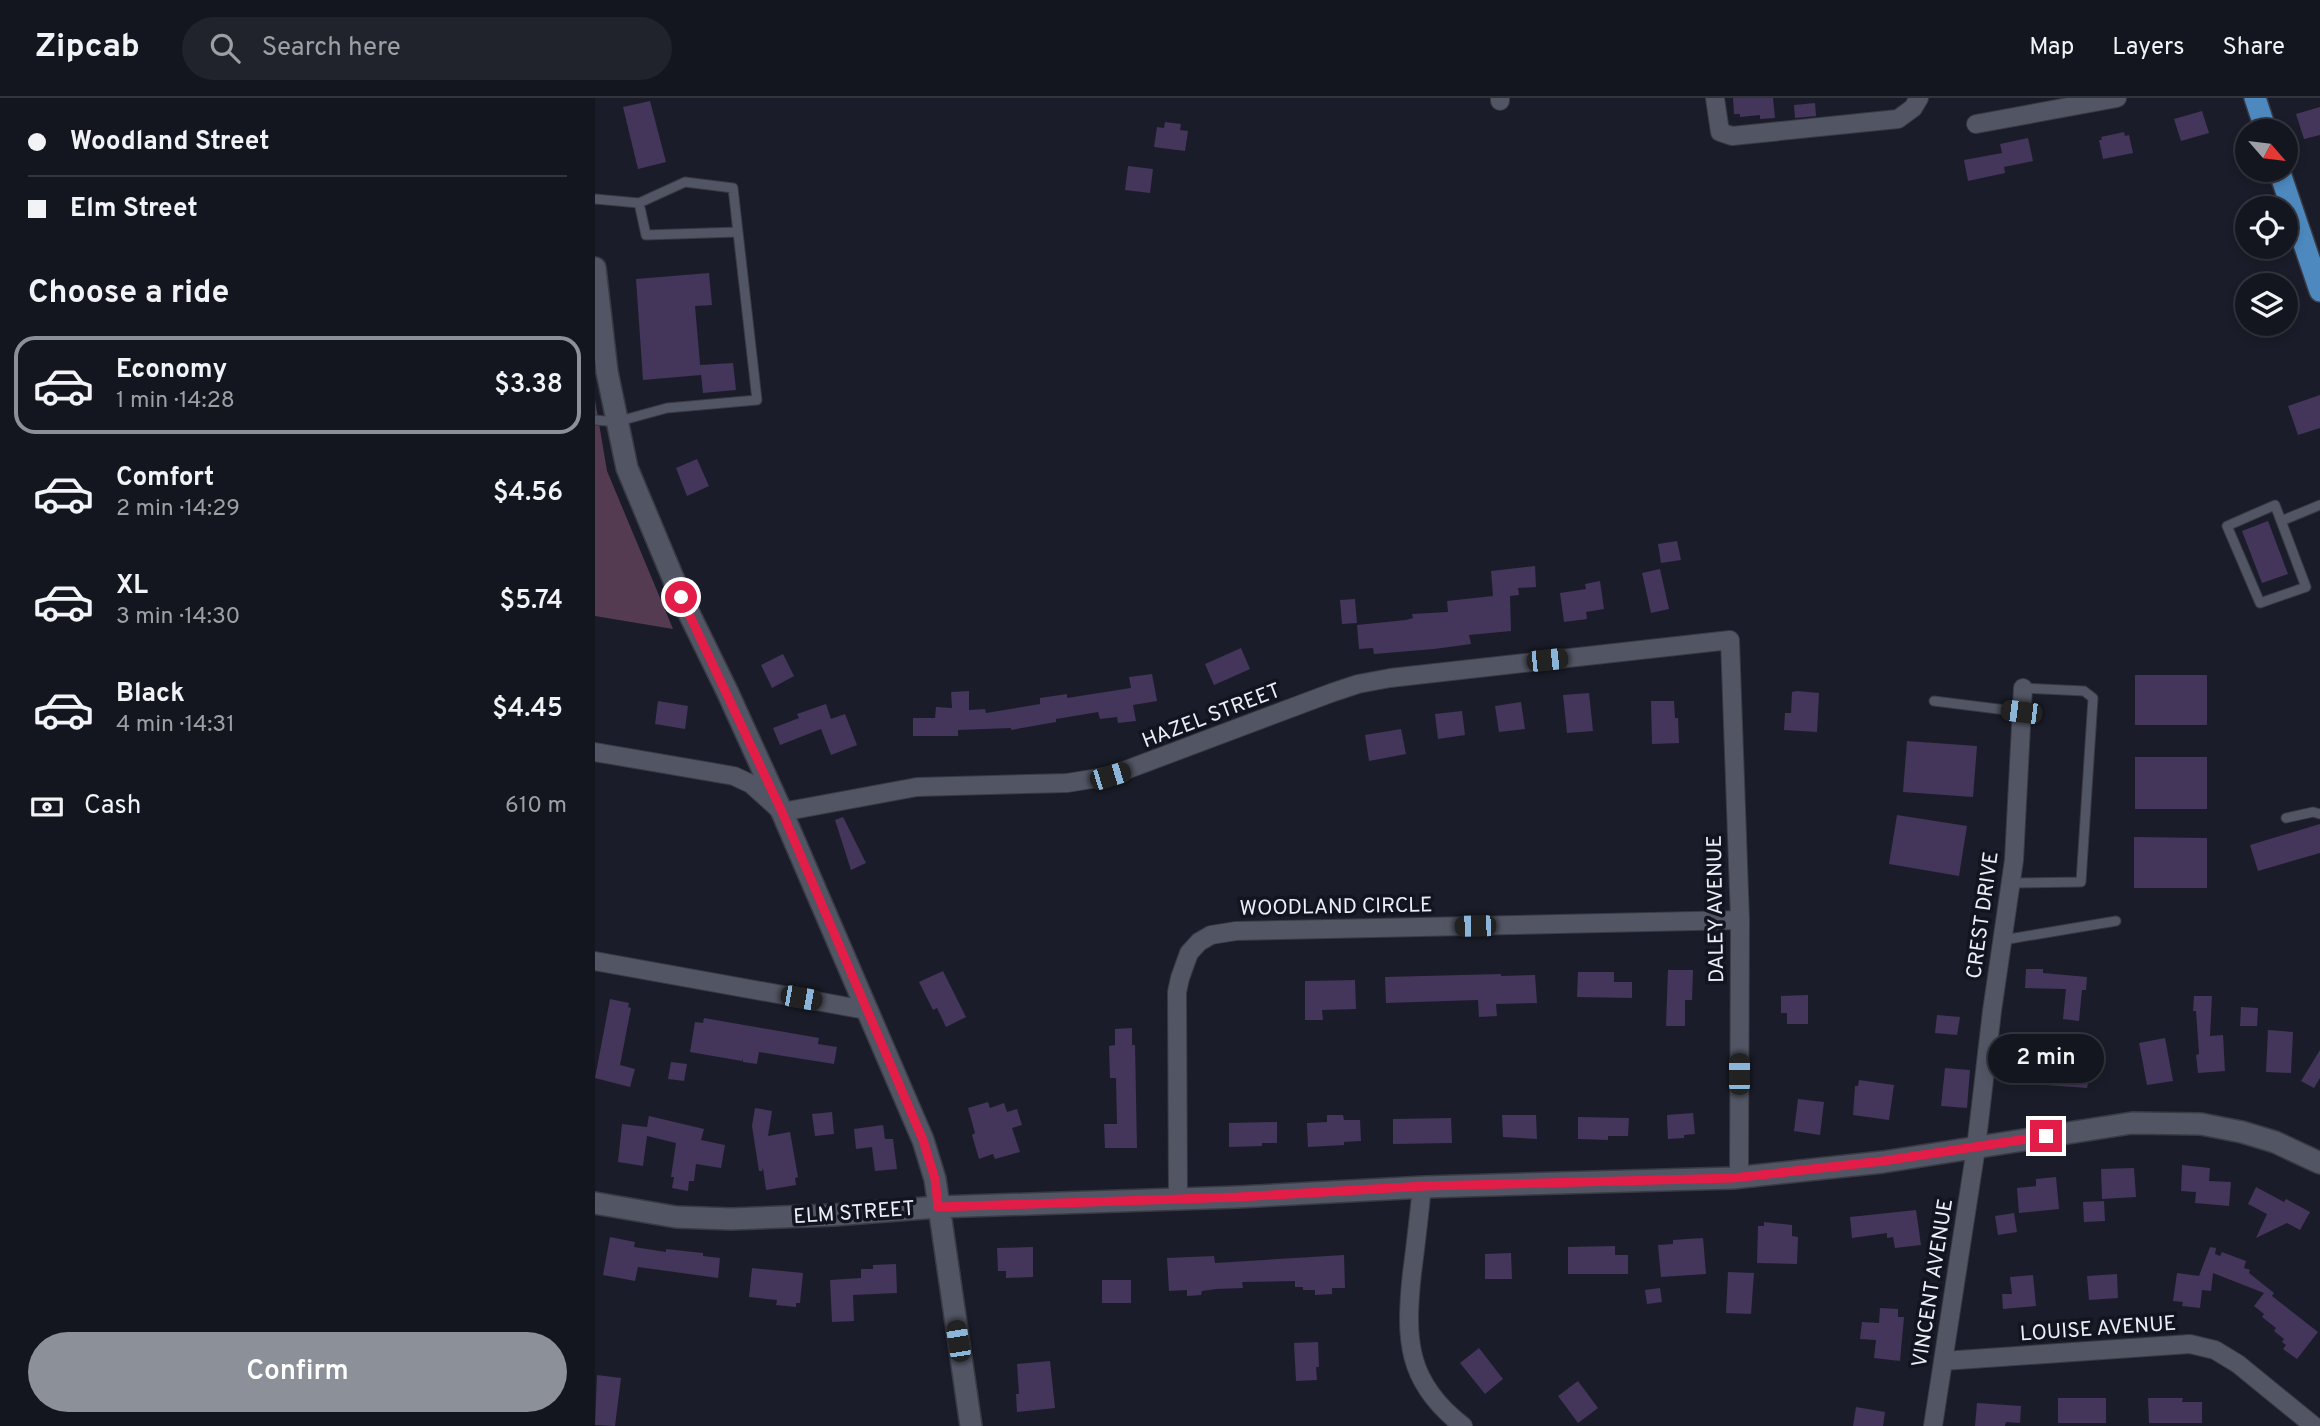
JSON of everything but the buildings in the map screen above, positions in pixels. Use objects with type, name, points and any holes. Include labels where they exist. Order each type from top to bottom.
[{"type":"main road","points":[[2255,98],[2262,119]]},
{"type":"main road","points":[[2283,182],[2320,291]]},
{"type":"street","points":[[1715,98],[1720,132],[1732,136],[1898,119],[1914,105]]},
{"type":"street","points":[[1976,124],[2117,98]]},
{"type":"street","points":[[595,268],[607,372],[627,468],[676,585],[782,812],[923,1140],[935,1179],[971,1426]]},
{"type":"street","name":"HAZEL STREET","points":[[782,812],[917,787],[1087,781],[1134,769],[1359,684],[1390,678],[1730,640]]},
{"type":"street","name":"DALEY AVENUE","points":[[1730,640],[1740,920],[1738,1178]]},
{"type":"street","name":"CREST DRIVE","points":[[1976,1148],[2011,883],[2023,688]]},
{"type":"street","points":[[595,752],[734,776],[751,784],[782,812]]},
{"type":"street","name":"WOODLAND CIRCLE","points":[[1178,1199],[1177,992],[1183,965],[1189,953],[1199,942],[1211,935],[1236,931],[1740,920]]},
{"type":"street","points":[[595,961],[866,1010]]},
{"type":"street","name":"ELM STREET","points":[[595,1203],[676,1217],[731,1219],[938,1207],[1422,1187],[1738,1178],[1883,1161],[2132,1123],[2201,1124],[2242,1132],[2275,1142],[2320,1163]]},
{"type":"street","name":"VINCENT AVENUE","points":[[1933,1426],[1976,1148]]},
{"type":"street","points":[[1422,1187],[1409,1308],[1410,1349],[1416,1369],[1426,1386],[1463,1426]]},
{"type":"street","name":"LOUISE AVENUE","points":[[1943,1362],[2190,1344],[2215,1350],[2238,1364],[2314,1426]]},
{"type":"lane","points":[[595,199],[639,203],[685,181],[733,188],[757,400],[667,408],[617,422],[595,420]]},
{"type":"lane","points":[[639,203],[646,235],[739,232]]},
{"type":"lane","points":[[2275,505],[2281,521],[2306,587],[2260,603],[2227,526],[2275,505]]},
{"type":"lane","points":[[2281,521],[2320,505]]},
{"type":"lane","points":[[2011,883],[2081,882],[2093,698],[2084,691],[2023,688]]},
{"type":"lane","points":[[1934,701],[2021,712]]},
{"type":"lane","points":[[2287,818],[2313,812],[2320,814]]},
{"type":"lane","points":[[2003,940],[2116,921]]},
{"type":"shaded area","points":[[595,400],[607,471],[673,629],[595,616]]},
{"type":"route","points":[[681,597],[782,812],[923,1140],[935,1179],[938,1207],[1238,1197],[1425,1186],[1733,1178],[1883,1161],[2046,1136]]}]
